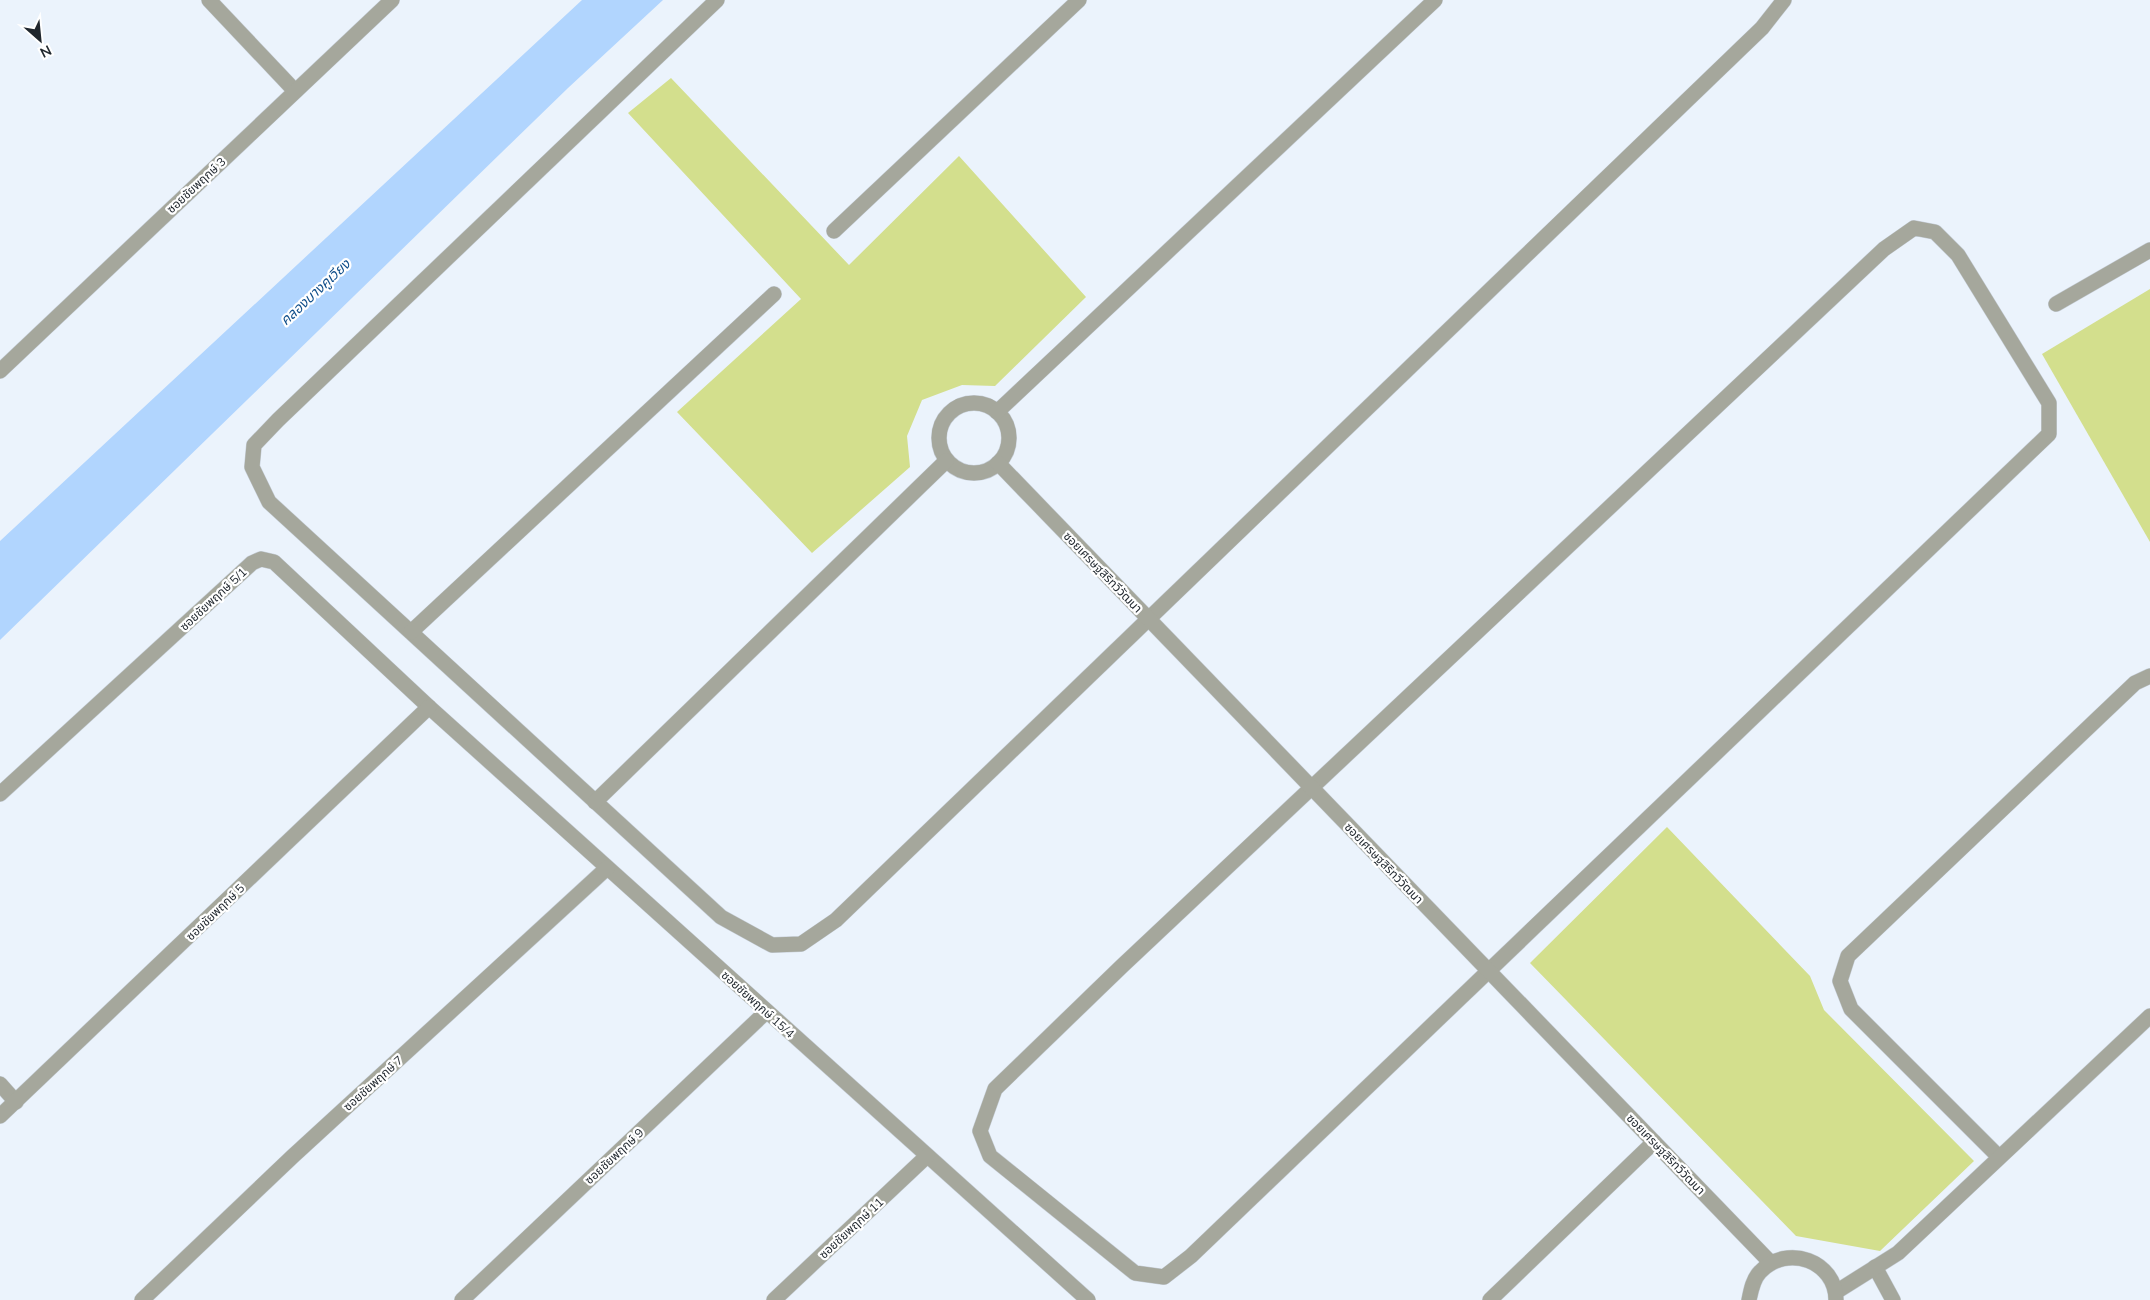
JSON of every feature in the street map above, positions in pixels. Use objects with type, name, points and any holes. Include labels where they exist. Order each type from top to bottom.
[{"type":"street","points":[[209,0],[295,91]]},
{"type":"street","name":"ซอยชัยพฤกษ์ 3","points":[[0,371],[392,0]]},
{"type":"street","points":[[717,0],[278,420],[254,445],[252,467],[269,502],[721,918],[772,945],[801,944],[836,920],[1762,28],[1784,0]]},
{"type":"street","points":[[834,231],[1079,0]]},
{"type":"street","points":[[997,412],[1435,0]]},
{"type":"street","points":[[1914,228],[1935,232],[1958,255],[2049,403],[2049,434],[1488,970],[1191,1256],[1164,1277],[1135,1273],[990,1156],[980,1131],[995,1089],[1884,249],[1914,228]]},
{"type":"street","points":[[2056,304],[2150,250]]},
{"type":"street","points":[[411,632],[774,294]]},
{"type":"street","points":[[976,402],[988,406],[1005,420],[1009,443],[1005,454],[989,470],[966,473],[955,468],[946,460],[940,450],[938,439],[940,427],[950,413],[964,404],[976,402]]},
{"type":"street","points":[[595,802],[946,460]]},
{"type":"street","name":"ซอยเศรษฐสิริทวีวัฒนา","points":[[998,463],[1771,1263]]},
{"type":"street","name":"ซอยชัยพฤกษ์ 5/1","points":[[0,794],[252,563],[261,559],[274,562],[280,566],[430,707]]},
{"type":"street","points":[[1999,1157],[1851,1009],[1840,981],[1848,956],[2135,683],[2150,676]]},
{"type":"street","name":"ซอยชัยพฤกษ์ 15/4","points":[[430,707],[1085,1299]]},
{"type":"street","name":"ซอยชัยพฤกษ์ 5","points":[[0,1116],[430,707]]},
{"type":"street","name":"ซอยชัยพฤกษ์ 7","points":[[142,1300],[292,1157],[607,868]]},
{"type":"street","name":"ซอยชัยพฤกษ์ 9","points":[[462,1300],[766,1012]]},
{"type":"street","points":[[1749,1300],[1752,1286],[1760,1272],[1771,1263],[1784,1258],[1798,1257],[1811,1261],[1823,1268],[1831,1279],[1836,1296],[1875,1267],[1898,1253],[2150,1016]]},
{"type":"street","points":[[0,1084],[16,1102]]},
{"type":"street","points":[[1490,1300],[1654,1142]]},
{"type":"street","name":"ซอยชัยพฤกษ์ 11","points":[[774,1300],[927,1156]]},
{"type":"street","points":[[1875,1267],[1893,1300]]},
{"type":"green space","points":[[671,78],[849,265],[959,156],[1086,297],[995,386],[962,385],[922,400],[907,436],[910,467],[812,553],[677,412],[801,299],[628,113]]},
{"type":"green space","points":[[2150,289],[2150,542],[2042,354]]},
{"type":"green space","points":[[1667,827],[1810,976],[1824,1010],[1974,1161],[1880,1251],[1796,1236],[1530,963]]},
{"type":"water","name":"คลองบางคูเวียง","points":[[582,0],[663,0],[568,88],[0,640],[0,541]]}]
